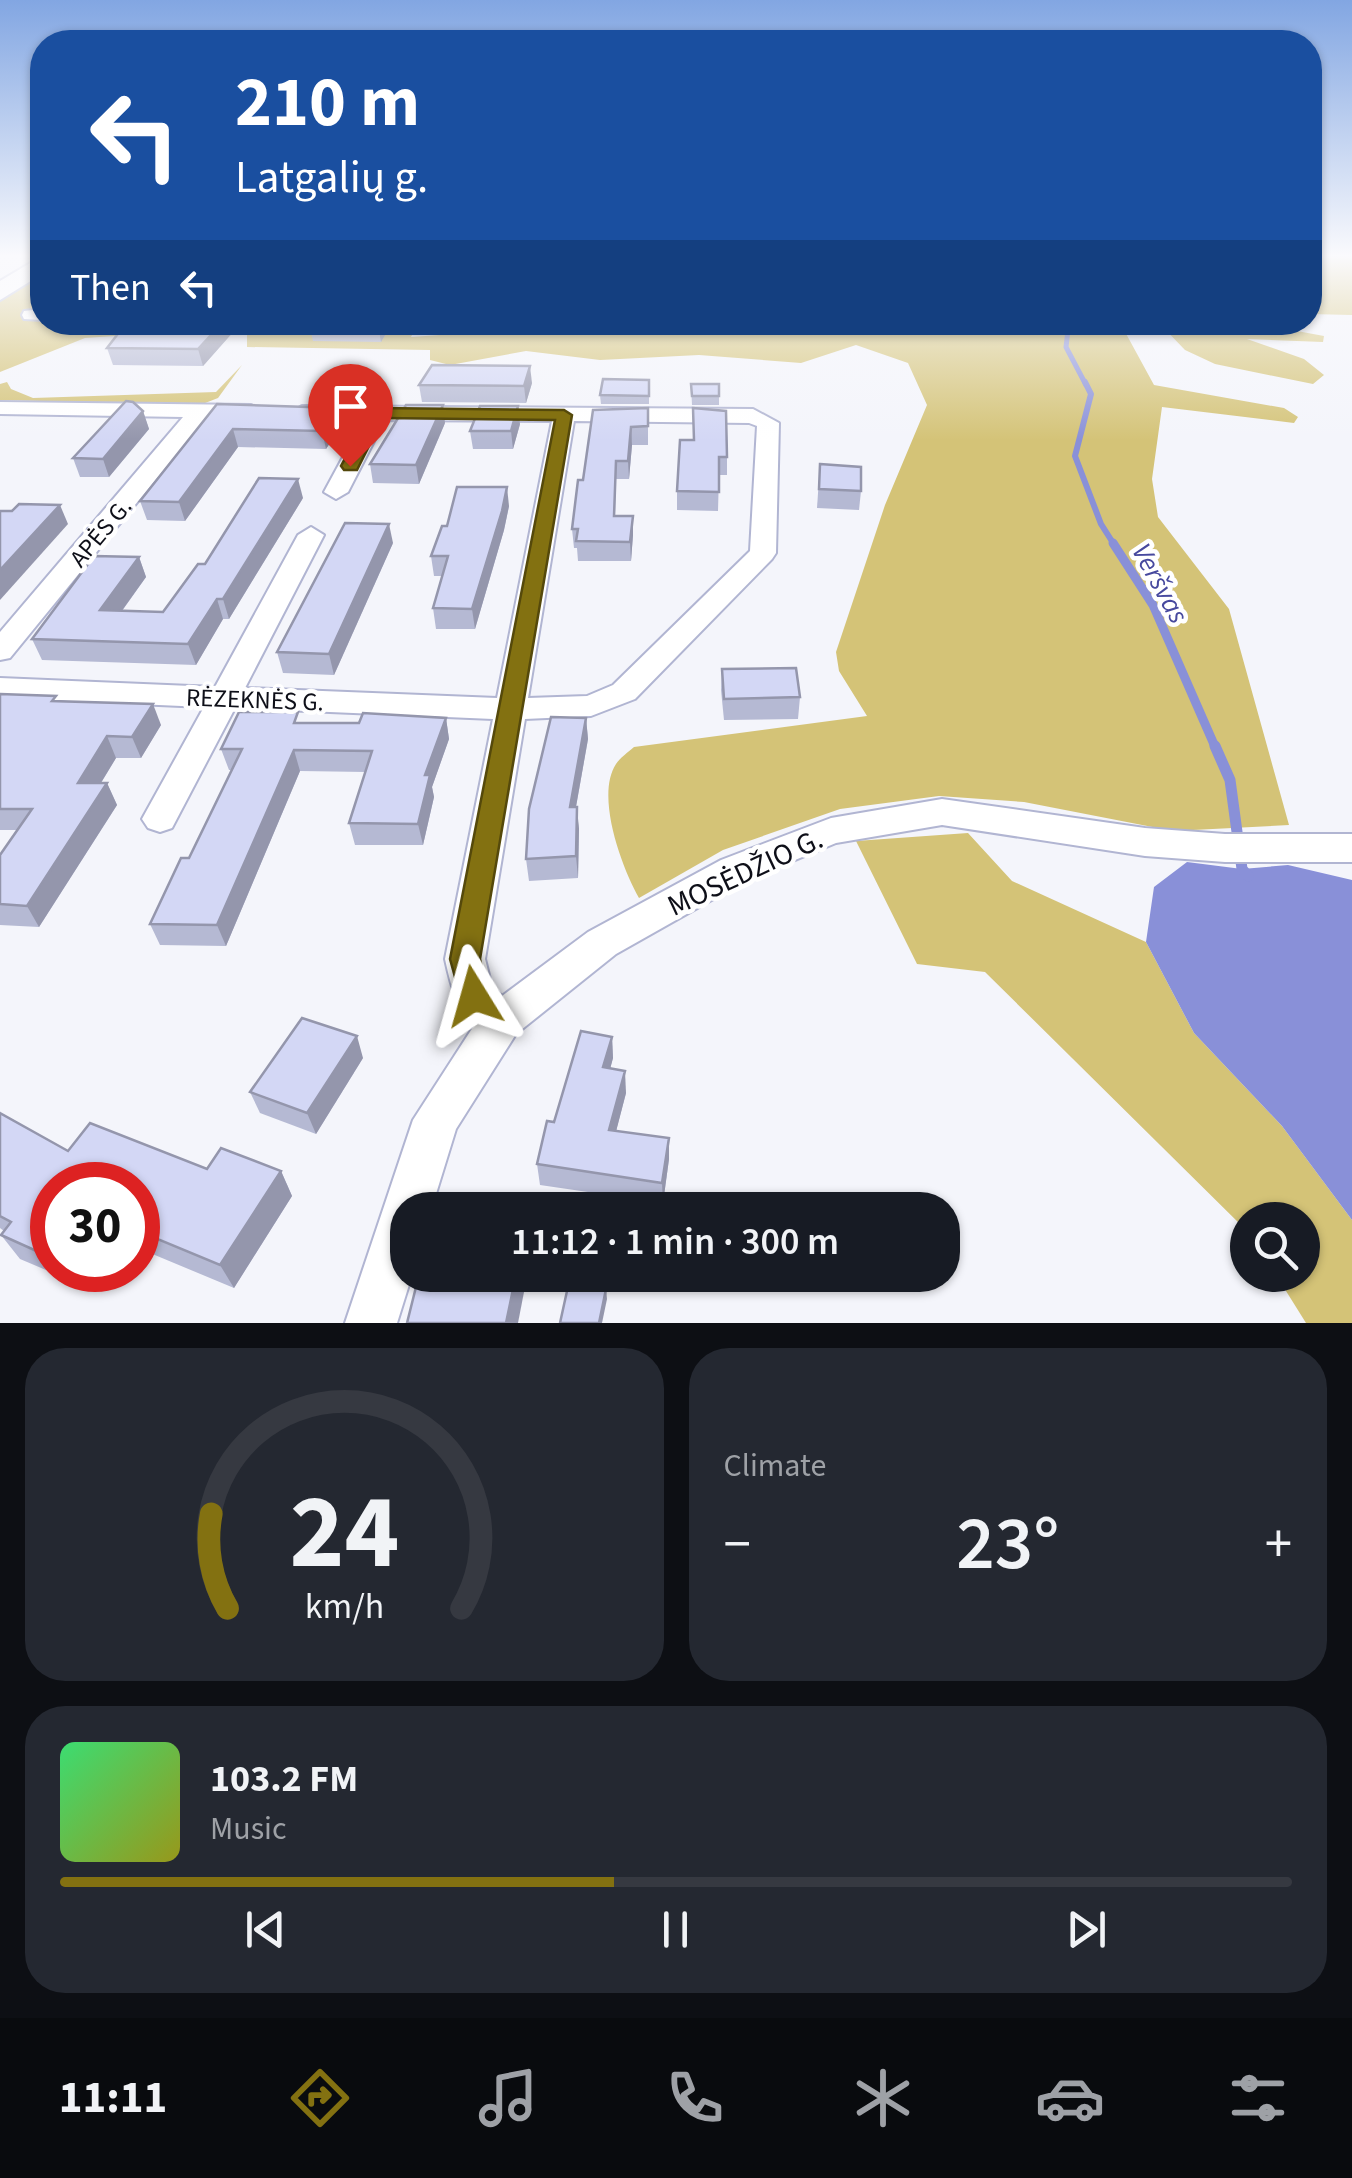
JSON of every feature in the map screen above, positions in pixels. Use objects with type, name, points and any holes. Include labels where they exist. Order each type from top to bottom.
[{"type":"street","points":[[0,408],[564,415],[465,959],[474,996],[501,1021]]},
{"type":"street","name":"APĖS G.","points":[[0,651],[199,412]]},
{"type":"street","points":[[336,492],[378,413]]},
{"type":"street","name":"RĖZEKNĖS G.","points":[[0,688],[510,709],[591,706],[624,692],[763,553],[768,423],[754,416],[564,415]]},
{"type":"street","points":[[160,819],[311,535]]},
{"type":"street","name":"MOSĖDŽIO G.","points":[[371,1323],[436,1120],[501,1021],[602,943],[734,870],[831,831],[942,812],[1145,842],[1225,848],[1352,848]]},
{"type":"shaded area","points":[[0,317],[30,318],[30,335],[130,335],[85,338],[0,372]]},
{"type":"shaded area","points":[[247,335],[1127,335],[1154,385],[1284,408],[1298,417],[1294,423],[1162,407],[1152,479],[1158,517],[1229,609],[1289,825],[1173,831],[1024,802],[939,796],[840,809],[723,850],[639,898],[613,832],[608,794],[616,764],[634,747],[867,716],[839,671],[836,652],[885,505],[927,405],[908,363],[856,345],[801,363],[699,355],[600,360],[526,351],[450,365],[430,360],[430,350],[247,347]]},
{"type":"shaded area","points":[[1171,335],[1319,335],[1324,336],[1323,342],[1247,339],[1304,359],[1324,375],[1313,384],[1215,364],[1185,350]]},
{"type":"shaded area","points":[[242,365],[218,398],[200,405],[0,400],[0,384],[7,382],[11,389],[33,398],[216,392]]},
{"type":"shaded area","points":[[968,833],[1012,881],[1146,942],[1194,1033],[1282,1126],[1352,1220],[1352,1323],[1306,1323],[1287,1292],[1320,1292],[1320,1202],[1230,1202],[1230,1214],[985,972],[917,964],[856,841]]},
{"type":"water","points":[[1187,862],[1242,869],[1288,865],[1352,880],[1352,1220],[1282,1126],[1194,1033],[1146,942],[1154,887]]},
{"type":"building","points":[[117,335],[211,335],[198,349],[107,348]]},
{"type":"building","points":[[432,365],[530,366],[524,386],[419,385]]},
{"type":"building","points":[[603,379],[649,380],[649,396],[600,395]]},
{"type":"building","points":[[691,384],[719,384],[719,396],[692,396]]},
{"type":"building","points":[[126,401],[143,411],[103,459],[73,458]]},
{"type":"building","points":[[217,404],[338,408],[322,431],[233,429],[179,502],[140,501]]},
{"type":"building","points":[[406,405],[443,405],[416,465],[370,464]]},
{"type":"building","points":[[480,406],[518,406],[511,431],[470,431]]},
{"type":"building","points":[[648,408],[648,426],[631,427],[628,461],[616,461],[614,516],[633,516],[630,542],[576,541],[578,529],[572,529],[578,480],[583,480],[593,410]]},
{"type":"building","points":[[693,408],[726,411],[727,457],[719,457],[719,492],[677,491],[680,440],[694,440]]},
{"type":"building","points":[[820,464],[861,467],[861,491],[819,489]]},
{"type":"building","points":[[259,478],[298,479],[223,599],[217,599],[188,644],[32,639],[94,556],[139,557],[100,610],[163,612],[198,564],[205,564]]},
{"type":"building","points":[[457,487],[507,487],[472,609],[433,608],[448,556],[431,556],[442,526],[447,526]]},
{"type":"building","points":[[19,504],[60,505],[0,570],[0,511],[12,511]]},
{"type":"building","points":[[345,523],[389,524],[329,654],[277,652]]},
{"type":"building","points":[[796,668],[800,697],[724,699],[722,669]]},
{"type":"building","points":[[0,694],[56,696],[52,701],[153,704],[132,737],[107,736],[78,783],[107,783],[27,906],[0,904],[0,855],[32,809],[0,809]]},
{"type":"building","points":[[239,712],[298,712],[294,723],[359,723],[363,713],[446,718],[425,775],[430,775],[418,824],[349,823],[372,751],[294,750],[217,925],[150,924],[181,858],[189,858],[242,749],[221,749]]},
{"type":"building","points":[[551,717],[586,718],[570,807],[577,807],[576,856],[526,859],[529,809]]},
{"type":"building","points":[[302,1018],[357,1036],[307,1113],[250,1092]]},
{"type":"building","points":[[581,1031],[612,1037],[603,1067],[625,1071],[609,1130],[669,1138],[662,1183],[537,1164],[547,1121],[554,1122]]},
{"type":"building","points":[[0,1113],[68,1151],[90,1123],[207,1169],[221,1148],[281,1171],[220,1265],[160,1240],[160,1162],[30,1162],[30,1248],[1,1235],[11,1222],[0,1216]]},
{"type":"building","points":[[415,1292],[512,1292],[506,1323],[407,1323]]},
{"type":"building","points":[[567,1292],[605,1292],[599,1323],[560,1323]]},
{"type":"waterway","name":"Veršvas","points":[[1067,335],[1066,347],[1086,385]]},
{"type":"waterway","name":"Veršvas","points":[[1085,382],[1091,394],[1075,456],[1101,524],[1115,546]]},
{"type":"waterway","name":"Veršvas","points":[[1113,543],[1153,605],[1216,749]]},
{"type":"waterway","name":"Veršvas","points":[[1215,746],[1230,780],[1242,869],[1248,876]]},
{"type":"route","points":[[350,466],[378,413],[564,415],[465,959],[474,996]]}]
